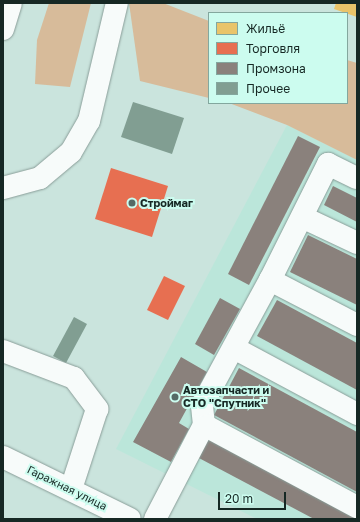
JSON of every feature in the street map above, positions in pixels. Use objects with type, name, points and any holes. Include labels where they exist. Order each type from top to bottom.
[{"type":"street","points":[[3,29],[11,3]]},
{"type":"street","points":[[3,188],[40,178],[71,152],[89,122],[117,3]]},
{"type":"street","points":[[155,519],[204,425],[202,405],[270,280],[328,164],[357,178]]},
{"type":"street","points":[[302,217],[357,243]]},
{"type":"street","points":[[270,280],[357,325]]},
{"type":"street","points":[[234,348],[357,414]]},
{"type":"street","points":[[3,351],[74,378],[96,409],[71,489]]},
{"type":"street","points":[[204,425],[357,506]]},
{"type":"street","name":"Гаражная улица","points":[[3,457],[130,519]]},
{"type":"shaded area","points":[[49,3],[91,3],[70,87],[35,84],[37,40]]},
{"type":"shaded area","points":[[129,3],[163,3],[208,21],[208,98],[140,81]]},
{"type":"shaded area","points":[[348,60],[357,63],[357,160],[287,125],[232,104],[348,104]]},
{"type":"shaded area","points":[[287,125],[357,160],[357,519],[257,519],[116,449]]},
{"type":"building: Жильё","points":[[336,3],[357,3],[357,17],[348,14],[348,12],[334,9]]},
{"type":"building: Торговля","name":"Строймаг","points":[[111,168],[168,186],[152,237],[95,219]]},
{"type":"building: Торговля","points":[[164,276],[185,286],[168,320],[147,310]]},
{"type":"building: Промзона","points":[[298,136],[320,147],[249,285],[228,274]]},
{"type":"building: Промзона","points":[[333,186],[357,198],[357,222],[324,205]]},
{"type":"building: Промзона","points":[[308,235],[357,259],[357,305],[290,272]]},
{"type":"building: Промзона","points":[[220,298],[240,309],[214,355],[195,344]]},
{"type":"building: Промзона","points":[[277,300],[357,343],[357,390],[257,336]]},
{"type":"building: Промзона","name":"Автозапчасти и СТО \"Спутник\"","points":[[181,357],[207,372],[179,423],[189,429],[171,462],[133,442]]},
{"type":"building: Промзона","points":[[239,368],[357,432],[357,492],[214,415]]},
{"type":"building: Промзона","points":[[209,437],[357,516],[357,519],[314,519],[197,457]]},
{"type":"building: Прочее","points":[[133,102],[184,118],[172,154],[121,137]]},
{"type":"building: Прочее","points":[[74,317],[87,324],[66,363],[53,356]]},
{"type":"place","name":"Строймаг","points":[[132,203]]},
{"type":"place","name":"Автозапчасти и СТО \"Спутник\"","points":[[175,397]]}]
